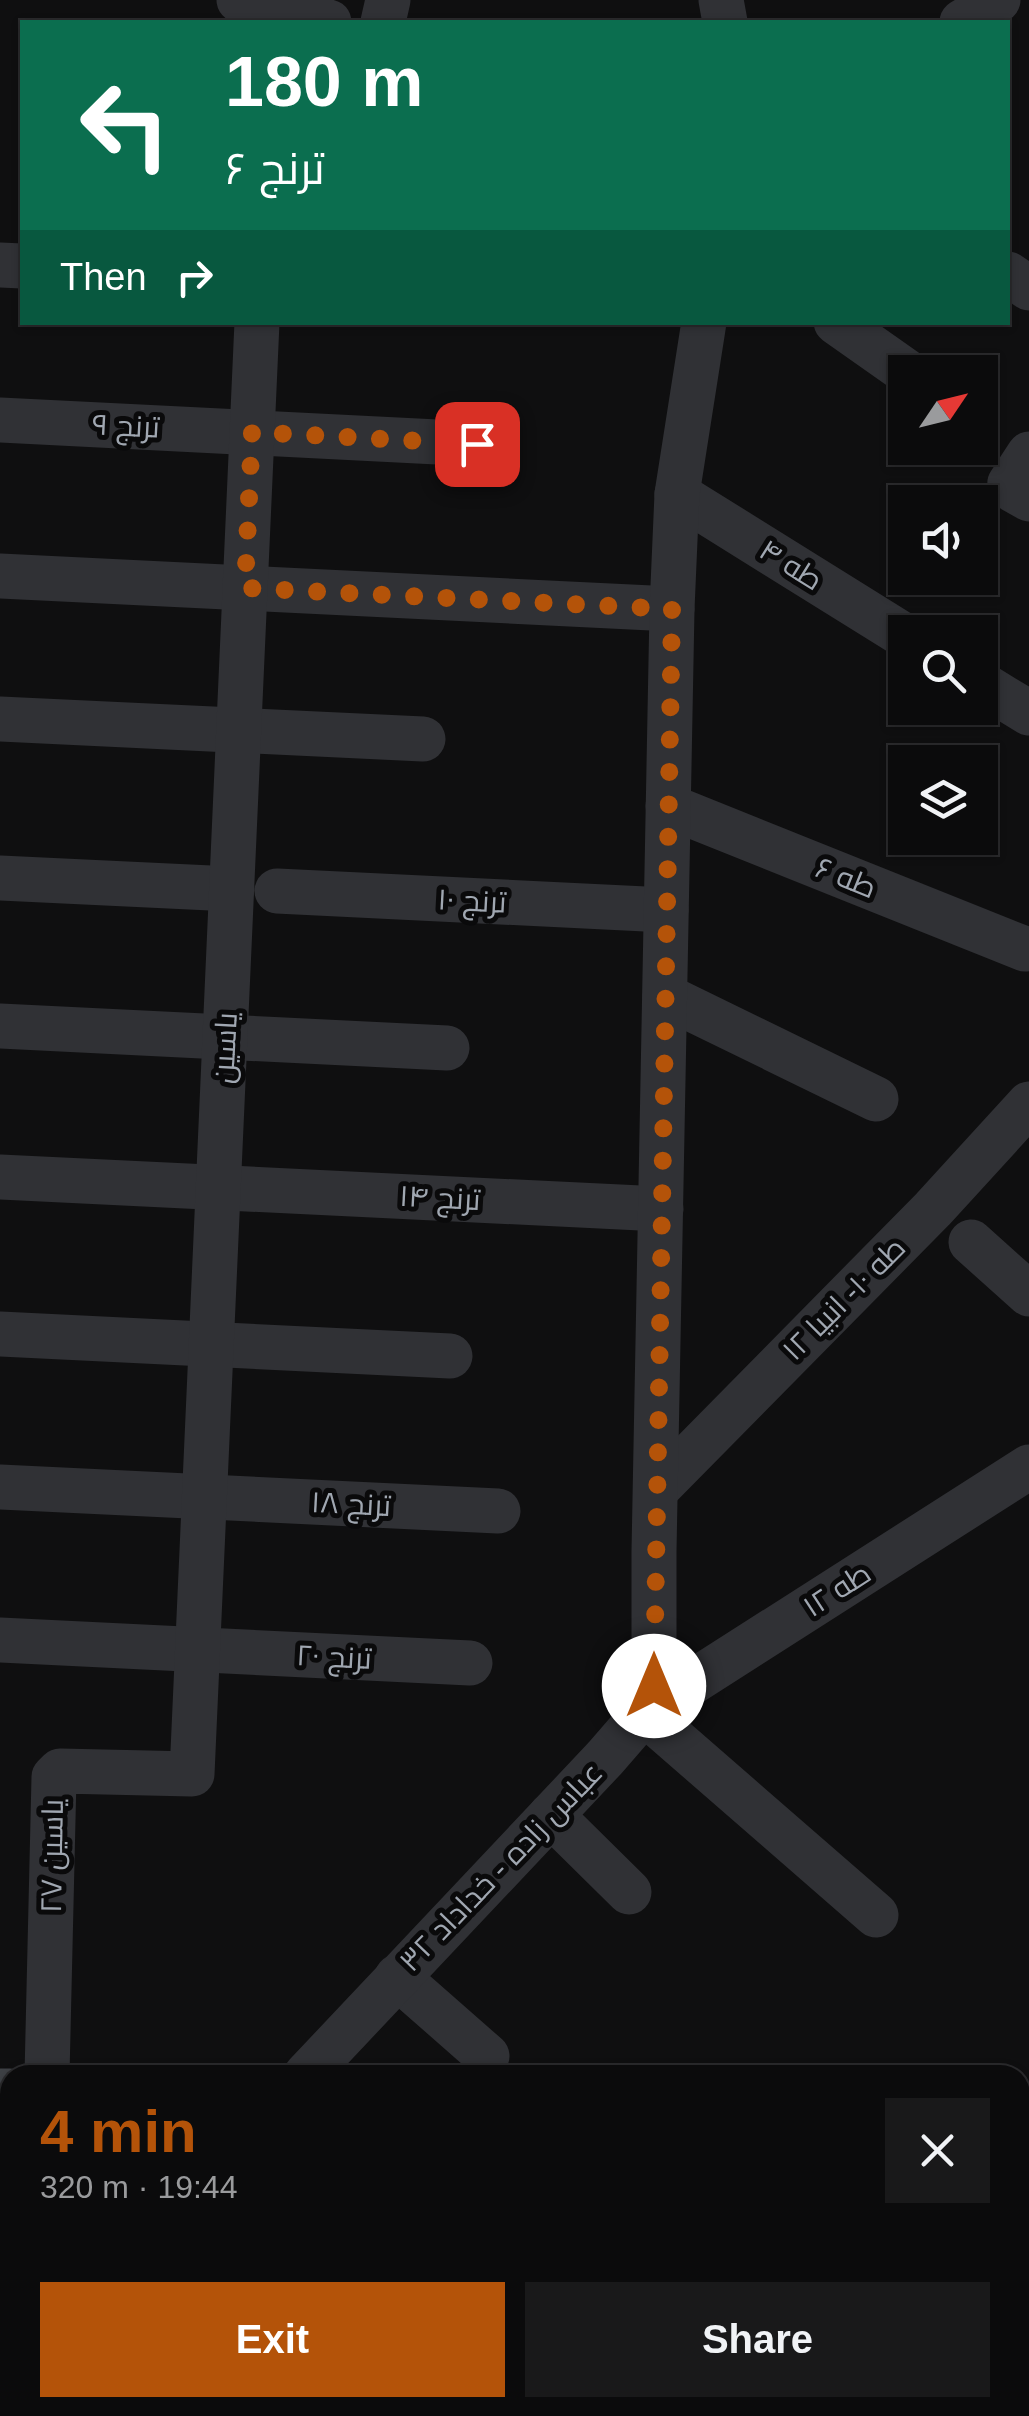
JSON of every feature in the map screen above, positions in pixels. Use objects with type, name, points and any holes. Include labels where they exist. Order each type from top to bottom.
[{"type":"street","points":[[965,20],[998,0]]},
{"type":"street","points":[[260,10],[318,20]]},
{"type":"street","name":"یاسین","points":[[192,1774],[257,325]]},
{"type":"street","points":[[704,325],[677,494],[672,609],[654,1686],[644,1714],[876,1916]]},
{"type":"street","points":[[840,325],[888,358]]},
{"type":"street","name":"ترنج ۹","points":[[0,420],[477,444]]},
{"type":"street","points":[[1029,454],[1010,483],[1013,490],[1029,500]]},
{"type":"street","name":"طه ۴","points":[[677,494],[888,625]]},
{"type":"street","points":[[0,576],[672,609]]},
{"type":"street","points":[[998,694],[1029,713]]},
{"type":"street","points":[[0,718],[423,739]]},
{"type":"street","name":"طه ۶","points":[[668,806],[1025,949]]},
{"type":"street","points":[[0,878],[232,889]]},
{"type":"street","name":"ترنج ۱۰","points":[[277,892],[666,910]]},
{"type":"street","points":[[665,996],[876,1099]]},
{"type":"street","points":[[0,1026],[447,1048]]},
{"type":"street","name":"طه ۱۰- انبیا ۱۲","points":[[656,1490],[933,1208],[1029,1104]]},
{"type":"street","name":"ترنج ۱۴","points":[[0,1177],[661,1209]]},
{"type":"street","points":[[971,1242],[1029,1294]]},
{"type":"street","points":[[0,1334],[450,1356]]},
{"type":"street","name":"طه ۱۲","points":[[644,1714],[1029,1468]]},
{"type":"street","name":"ترنج ۱۸","points":[[0,1487],[498,1511]]},
{"type":"street","name":"ترنج ۲۰","points":[[0,1640],[470,1663]]},
{"type":"street","name":"عباس زاده - خداداد ۳۲","points":[[315,2065],[644,1714]]},
{"type":"street","name":"یاسین ۲۷","points":[[47,2065],[54,1778],[60,1771],[192,1774]]},
{"type":"street","points":[[551,1815],[629,1892]]},
{"type":"street","points":[[397,1976],[487,2056]]},
{"type":"route","points":[[477,444],[252,432],[245,588],[672,609],[654,1686]]}]
